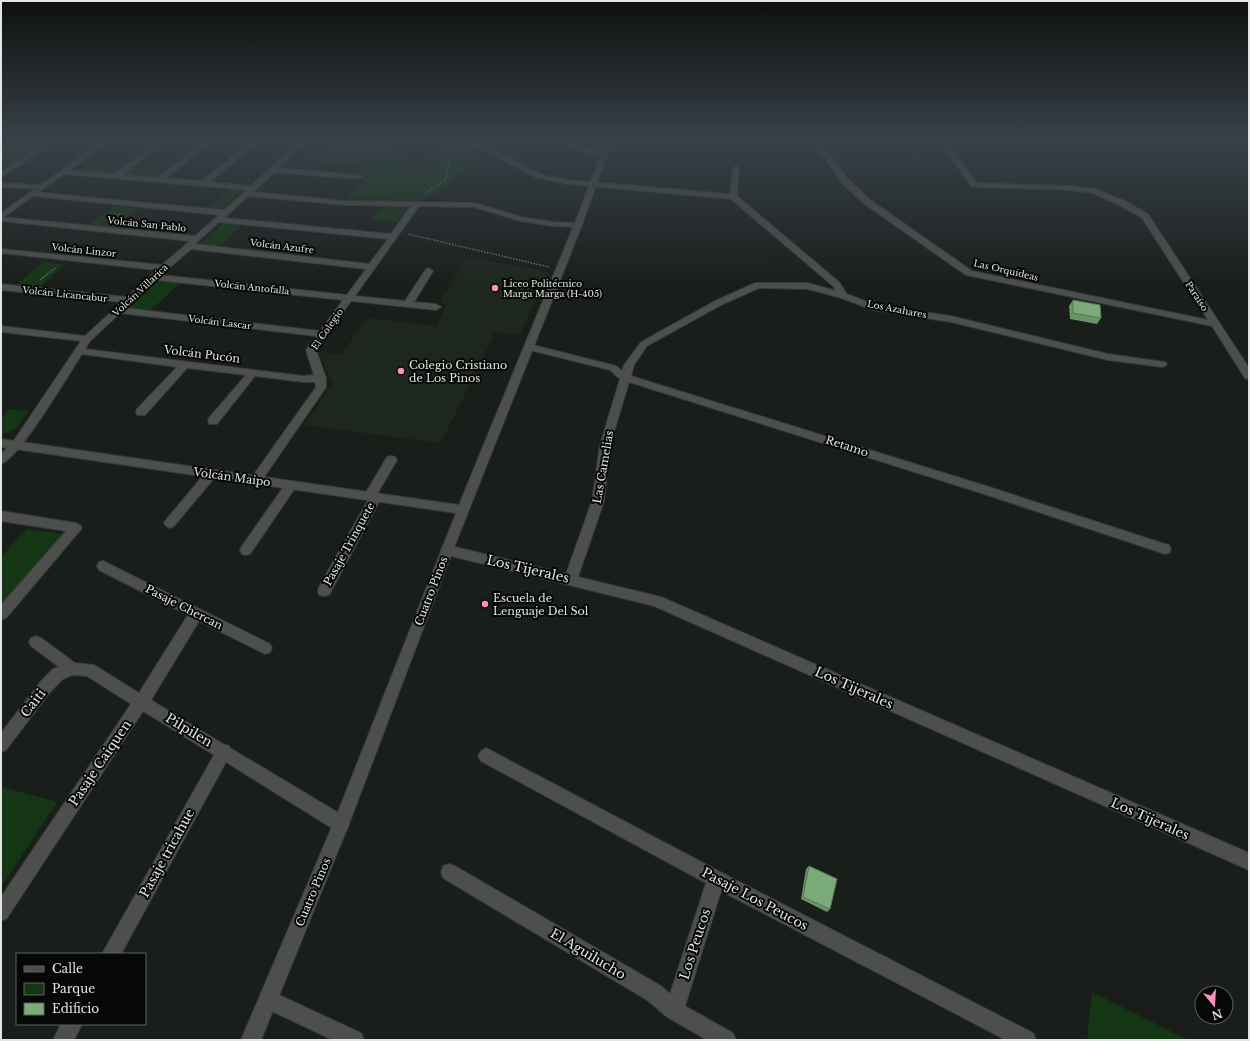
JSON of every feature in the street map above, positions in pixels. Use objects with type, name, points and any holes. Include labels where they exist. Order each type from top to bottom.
[{"type":"street","points":[[1,217],[39,190]]},
{"type":"street","points":[[240,190],[346,203],[475,205],[520,219],[553,224],[578,225]]},
{"type":"street","name":"Cuatro Pinos","points":[[251,1040],[341,824],[447,550],[592,190]]},
{"type":"street","points":[[647,190],[733,197],[836,284],[844,296]]},
{"type":"street","points":[[733,197],[734,190]]},
{"type":"street","name":"Las Orquídeas","points":[[853,190],[866,201],[969,273],[1215,324]]},
{"type":"street","name":"Paraíso","points":[[1083,190],[1095,191],[1122,202],[1145,216],[1249,376]]},
{"type":"street","name":"Volcán Villarica","points":[[1,460],[17,445],[87,339],[128,300],[250,191]]},
{"type":"street","points":[[33,194],[226,212]]},
{"type":"street","name":"El Colegio","points":[[321,378],[312,358],[311,350],[417,204]]},
{"type":"street","name":"Volcán San Pablo","points":[[1,217],[100,230],[196,239]]},
{"type":"street","points":[[218,220],[395,234]]},
{"type":"street","name":"Volcán Azufre","points":[[189,246],[372,267]]},
{"type":"street","name":"Volcán Linzor","points":[[1,251],[164,268]]},
{"type":"street","points":[[408,304],[429,271]]},
{"type":"street","name":"Volcán Antofalla","points":[[154,277],[436,307]]},
{"type":"street","name":"Los Azahares","points":[[624,377],[629,365],[644,344],[718,303],[758,285],[808,286],[844,296],[873,307],[951,319],[1108,357],[1162,364]]},
{"type":"street","name":"Volcán Licancabur","points":[[1,287],[128,300]]},
{"type":"street","name":"Volcán Lascar","points":[[118,310],[322,334]]},
{"type":"street","points":[[1,329],[87,339]]},
{"type":"street","name":"Retamo","points":[[529,347],[612,368],[624,377],[982,489],[1165,549]]},
{"type":"street","name":"Volcán Pucón","points":[[79,351],[303,379],[321,378]]},
{"type":"street","points":[[141,412],[185,364]]},
{"type":"street","points":[[213,421],[253,373]]},
{"type":"street","name":"Las Camelias","points":[[571,579],[598,501],[605,445],[624,377]]},
{"type":"street","points":[[256,480],[321,387],[321,378]]},
{"type":"street","name":"Volcán Maipo","points":[[1,443],[464,510]]},
{"type":"street","name":"Pasaje Trinquete","points":[[324,591],[391,460]]},
{"type":"street","points":[[170,523],[211,474]]},
{"type":"street","points":[[246,550],[291,485]]},
{"type":"street","points":[[1,516],[76,528],[1,614]]},
{"type":"street","name":"Los Tijerales","points":[[447,550],[571,579],[656,601],[1249,862]]},
{"type":"street","name":"Pasaje Chercan","points":[[103,566],[265,648]]},
{"type":"street","name":"Pasaje Caiquen","points":[[1,912],[141,702],[197,614]]},
{"type":"street","name":"Pilpilen","points":[[36,642],[72,669],[89,670],[224,751],[341,824]]},
{"type":"street","name":"Caiti","points":[[1,745],[46,686],[58,674],[72,669]]},
{"type":"street","name":"Pasaje tricahue","points":[[112,953],[224,751]]},
{"type":"street","name":"Pasaje Los Peucos","points":[[486,756],[716,879],[1026,1040]]},
{"type":"street","name":"El Aguilucho","points":[[448,872],[654,993],[674,1010],[726,1040]]},
{"type":"street","name":"Los Peucos","points":[[674,1010],[716,879]]},
{"type":"street","points":[[268,999],[354,1040]]},
{"type":"street","points":[[63,1040],[71,1025]]},
{"type":"path","points":[[417,204],[426,193],[431,190]]},
{"type":"path","points":[[100,230],[132,204]]},
{"type":"path","points":[[395,234],[561,270]]},
{"type":"path","points":[[27,290],[67,259]]},
{"type":"shaded area","name":"Colegio Cristiano de Los Pinos","points":[[467,257],[549,272],[520,335],[495,332],[441,443],[304,425],[333,384],[318,352],[342,354],[367,318],[436,326],[446,305],[439,303]]},
{"type":"green space","points":[[230,190],[242,190],[221,209],[209,208]]},
{"type":"green space","points":[[356,190],[442,190],[427,198],[417,200],[347,199]]},
{"type":"green space","points":[[114,206],[138,208],[114,228],[87,226]]},
{"type":"green space","points":[[383,207],[406,207],[406,209],[397,222],[371,220]]},
{"type":"green space","points":[[224,223],[242,224],[218,247],[198,245]]},
{"type":"green space","points":[[44,262],[65,265],[39,287],[16,285]]},
{"type":"green space","points":[[158,281],[180,283],[151,310],[129,308]]},
{"type":"green space","points":[[10,409],[29,411],[15,429],[1,435],[1,417]]},
{"type":"green space","points":[[27,529],[63,534],[1,605],[1,557]]},
{"type":"green space","points":[[1,787],[57,802],[4,883],[1,882]]},
{"type":"green space","points":[[1092,992],[1188,1040],[1087,1040]]},
{"type":"building","points":[[1073,300],[1100,305],[1101,318],[1073,313]]},
{"type":"building","points":[[809,866],[837,879],[830,909],[803,897]]},
{"type":"place","name":"Liceo Politécnico Marga Marga (H-405)","points":[[495,288]]},
{"type":"place","name":"Colegio Cristiano de Los Pinos","points":[[401,371]]},
{"type":"place","name":"Escuela de Lenguaje Del Sol","points":[[485,604]]}]
